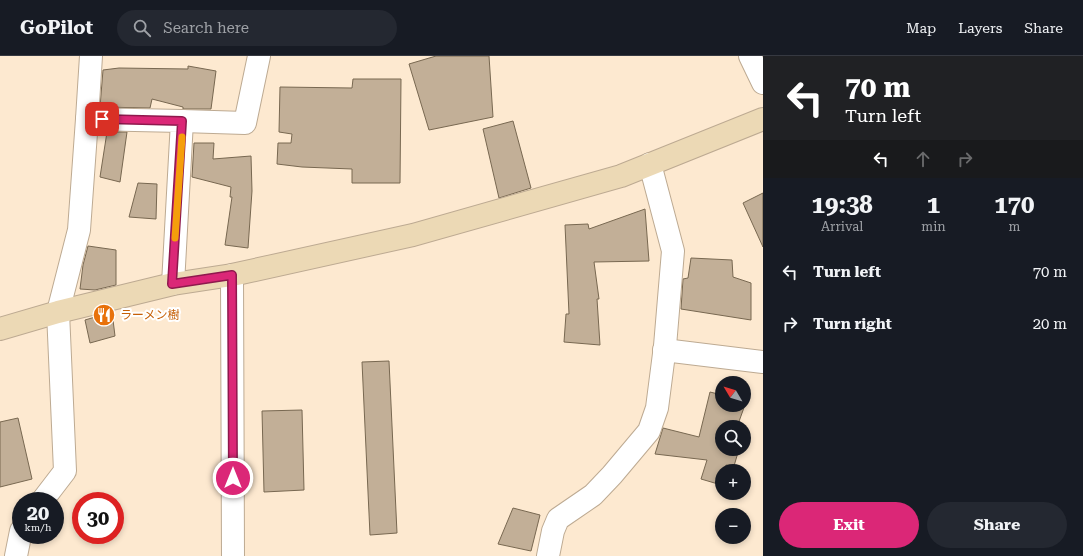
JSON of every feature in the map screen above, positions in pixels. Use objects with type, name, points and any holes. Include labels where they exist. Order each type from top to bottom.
[{"type":"street","points":[[49,492],[64,471],[58,312],[78,230],[91,56]]},
{"type":"street","points":[[87,119],[245,123],[258,56]]},
{"type":"street","points":[[750,56],[763,83]]},
{"type":"street","points":[[0,329],[58,312],[172,284],[232,275],[413,235],[621,176],[763,119]]},
{"type":"street","points":[[172,284],[182,121]]},
{"type":"street","points":[[548,556],[553,531],[558,519],[593,495],[612,475],[648,431],[657,408],[673,251],[650,164]]},
{"type":"street","points":[[232,275],[233,556]]},
{"type":"street","points":[[664,350],[763,362]]},
{"type":"street","points":[[16,556],[18,544]]},
{"type":"building","points":[[436,56],[489,56],[493,117],[429,130],[409,64]]},
{"type":"building","points":[[188,66],[216,71],[211,109],[183,109],[183,107],[152,99],[150,108],[100,107],[103,70],[119,68],[188,69]]},
{"type":"building","points":[[353,79],[401,79],[400,183],[352,183],[352,169],[302,167],[277,164],[278,143],[291,143],[292,134],[279,132],[280,87],[352,88]]},
{"type":"building","points":[[513,121],[531,188],[499,198],[483,129]]},
{"type":"building","points":[[107,132],[127,132],[120,182],[100,177]]},
{"type":"building","points":[[194,143],[214,143],[213,159],[251,156],[252,191],[248,248],[225,245],[232,197],[230,197],[231,187],[192,177]]},
{"type":"building","points":[[138,183],[157,184],[156,219],[129,217]]},
{"type":"building","points":[[763,193],[763,247],[743,203]]},
{"type":"building","points":[[645,209],[649,261],[594,262],[599,299],[597,299],[600,345],[564,342],[566,314],[569,314],[565,225],[588,224],[589,229]]},
{"type":"building","points":[[88,246],[116,250],[116,285],[95,290],[80,289],[83,265]]},
{"type":"building","points":[[691,258],[732,260],[733,277],[751,283],[751,320],[681,309],[683,279],[688,278]]},
{"type":"building","points":[[112,312],[115,336],[90,343],[85,320]]},
{"type":"building","points":[[389,361],[397,533],[370,535],[362,362]]},
{"type":"building","points":[[710,392],[715,393],[715,412],[742,412],[740,420],[715,420],[715,456],[737,456],[735,464],[715,464],[715,483],[701,479],[707,460],[655,454],[663,428],[699,437]]},
{"type":"building","points":[[302,410],[304,490],[264,492],[262,411]]},
{"type":"building","points":[[18,418],[32,479],[0,487],[0,422]]},
{"type":"building","points":[[513,508],[540,515],[531,551],[498,544]]},
{"type":"slow traffic","points":[[175,238],[182,137]]},
{"type":"place","name":"ラーメン樹","points":[[104,315]]},
{"type":"route","points":[[102,119],[182,121],[172,284],[232,275],[233,478]]}]
